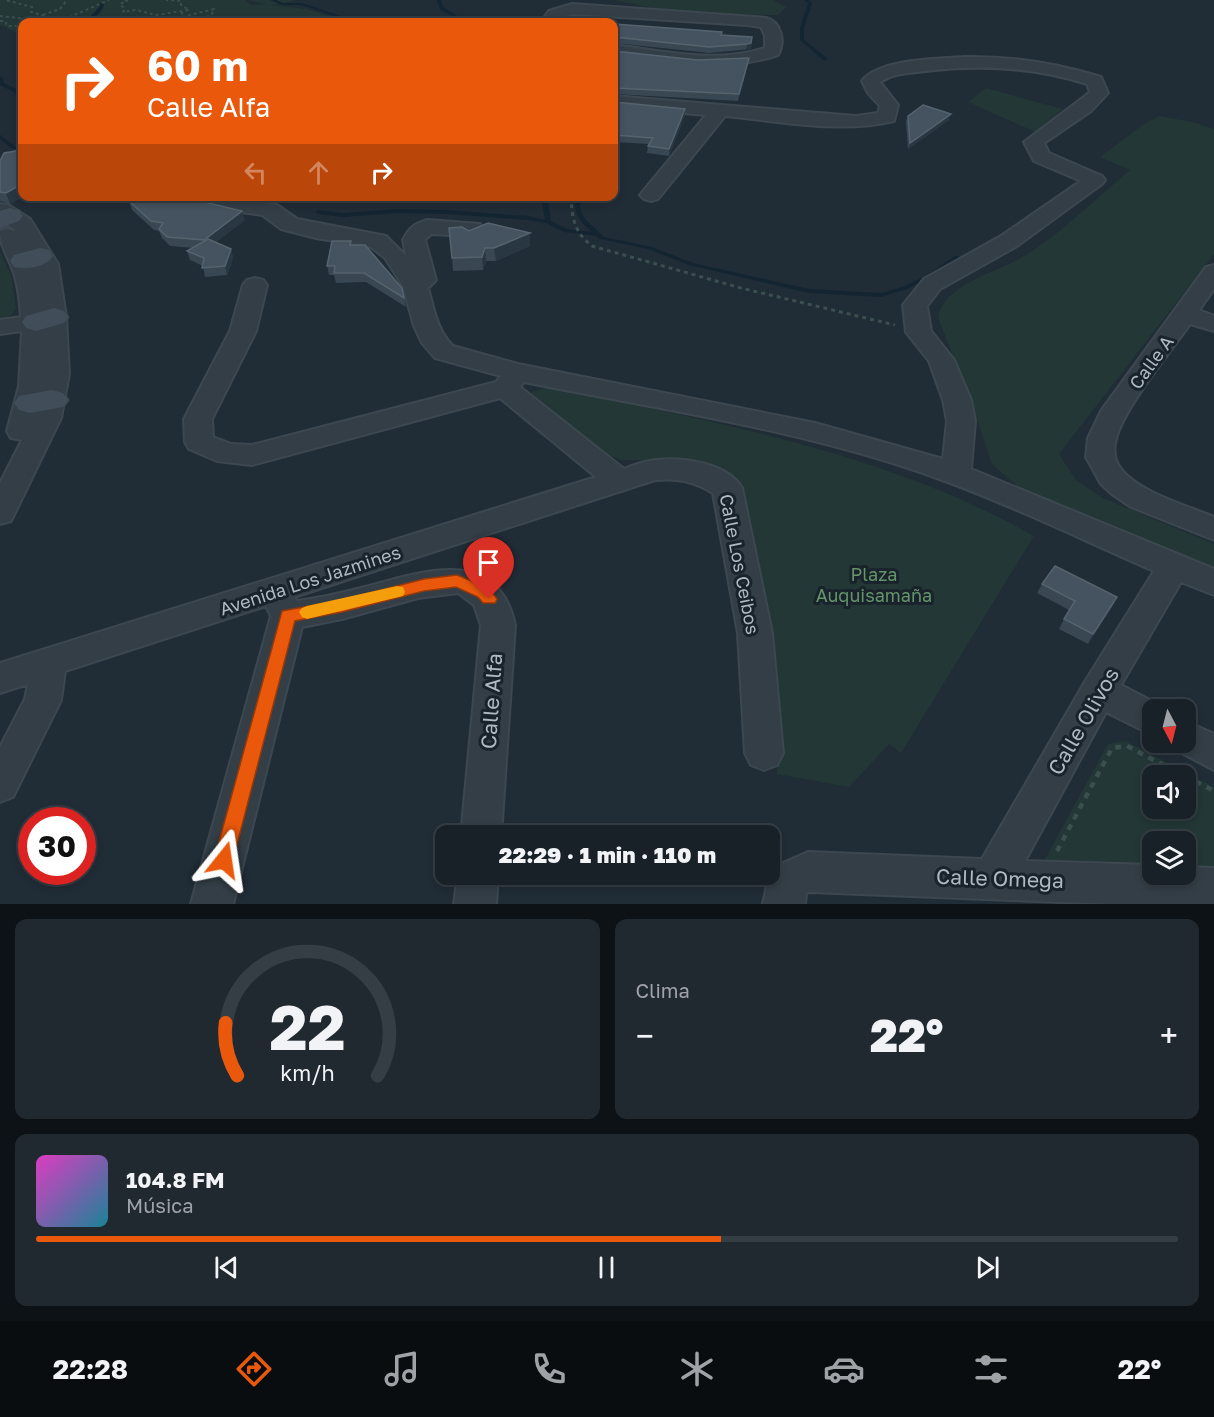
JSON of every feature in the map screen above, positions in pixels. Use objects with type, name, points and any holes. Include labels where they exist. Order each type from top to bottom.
[{"type":"street","points":[[552,18],[555,14],[572,9],[747,20],[766,23],[771,28],[775,43],[772,51],[737,60],[618,50]]},
{"type":"street","points":[[618,101],[832,121],[872,122],[887,117],[889,105],[874,89],[871,81],[881,72],[986,60],[1058,70],[1095,81],[1099,93],[1090,103],[1034,142],[1041,157],[1095,180],[1009,241],[932,284],[915,305],[919,332],[941,360],[957,400],[961,421],[956,474]]},
{"type":"street","points":[[651,195],[721,109]]},
{"type":"street","points":[[217,201],[269,210],[289,224],[316,231],[378,241],[394,254],[415,286],[426,326],[435,343],[444,352],[511,380],[815,432],[956,474],[1214,583]]},
{"type":"street","points":[[0,471],[25,421],[41,402],[56,374],[45,319],[46,264],[31,258],[29,233],[2,218]]},
{"type":"street","points":[[415,286],[424,280],[414,240],[419,231],[427,227],[472,230]]},
{"type":"street","name":"Calle A","points":[[1214,272],[1115,411],[1102,438],[1101,457],[1111,477],[1122,488],[1142,499],[1214,529]]},
{"type":"street","points":[[255,285],[243,331],[198,419],[199,442],[227,454],[252,455],[511,380]]},
{"type":"street","points":[[1186,314],[1214,324]]},
{"type":"street","points":[[0,327],[45,319]]},
{"type":"street","points":[[511,380],[620,481]]},
{"type":"street","points":[[0,513],[47,418],[41,402]]},
{"type":"street","name":"Calle Los Ceibos","points":[[620,481],[654,470],[682,468],[705,474],[727,488],[755,633],[764,753]]},
{"type":"street","name":"Avenida Los Jazmines","points":[[0,678],[281,604],[620,481]]},
{"type":"street","name":"Calle Olivos","points":[[994,878],[1099,691],[1174,566]]},
{"type":"street","name":"Calle Alfa","points":[[281,604],[342,606],[457,581],[484,593],[496,610],[498,625],[482,825]]},
{"type":"street","points":[[212,904],[281,604]]},
{"type":"street","points":[[0,785],[43,700],[49,664]]},
{"type":"street","points":[[1099,691],[1142,714]]},
{"type":"street","points":[[1196,743],[1214,753]]},
{"type":"street","name":"Calle Omega","points":[[786,893],[808,872],[1214,888]]},
{"type":"street","points":[[476,904],[477,885]]},
{"type":"path","points":[[5,0],[32,7],[31,12],[43,15]]},
{"type":"path","points":[[30,18],[57,11],[65,5],[67,0]]},
{"type":"path","points":[[62,18],[78,15],[88,8],[109,0]]},
{"type":"path","points":[[125,0],[127,1],[120,4],[124,9],[123,12],[136,10],[156,15],[184,11]]},
{"type":"path","points":[[166,0],[181,1],[181,5],[189,8],[178,18]]},
{"type":"path","points":[[178,18],[214,9],[212,14],[205,18]]},
{"type":"path","points":[[0,16],[18,18]]},
{"type":"path","points":[[0,21],[5,21],[7,26],[18,26]]},
{"type":"path","points":[[570,201],[572,222],[580,238],[592,246],[741,288],[854,313],[919,332]]},
{"type":"path","points":[[1054,855],[1112,748],[1127,746],[1164,765]]},
{"type":"path","points":[[1196,782],[1214,791]]},
{"type":"green space","points":[[0,0],[245,0],[252,5],[265,4],[248,0],[297,0],[272,5],[306,9],[336,18],[18,18],[18,33],[0,25]]},
{"type":"green space","points":[[613,0],[773,0],[786,7],[778,15],[727,16],[670,11]]},
{"type":"green space","points":[[986,88],[1063,109],[1035,132],[968,102]]},
{"type":"green space","points":[[1159,116],[1193,122],[1214,129],[1214,254],[1059,454],[1076,480],[1103,498],[1214,544],[1214,573],[1047,503],[1018,487],[992,464],[971,402],[938,318],[949,297],[959,289],[1032,251],[1061,230],[1130,170],[1100,157],[1141,126]]},
{"type":"green space","points":[[0,251],[12,278],[16,309],[11,315],[0,320]]},
{"type":"green space","name":"Plaza Auquisamaña","points":[[549,387],[736,427],[859,461],[919,482],[977,507],[1034,536],[901,753],[889,744],[849,787],[777,774],[771,661],[753,530],[743,490],[726,475],[690,460],[622,460],[606,454],[532,400],[532,392]]},
{"type":"green space","points":[[1126,741],[1142,749],[1142,753],[1149,753],[1172,765],[1142,765],[1142,819],[1196,819],[1196,778],[1214,787],[1214,873],[1196,873],[1196,831],[1142,831],[1142,872],[1043,863],[1108,744]]},
{"type":"building","points":[[618,24],[722,32],[721,35],[752,37],[751,43],[747,44],[709,47],[618,37]]},
{"type":"building","points":[[618,51],[697,60],[749,58],[739,94],[618,88]]},
{"type":"building","points":[[618,102],[685,109],[669,149],[648,146],[653,138],[618,135]]},
{"type":"building","points":[[923,105],[951,114],[910,143],[908,116]]},
{"type":"building","points":[[18,151],[18,186],[6,193],[0,192],[0,161],[4,153]]},
{"type":"building","points":[[129,201],[207,201],[204,202],[242,211],[204,240],[167,237],[159,229],[163,223],[151,221]]},
{"type":"building","points":[[488,223],[530,233],[494,248],[485,248],[482,257],[452,258],[449,228],[462,227],[469,231]]},
{"type":"building","points":[[208,239],[231,249],[225,266],[202,268],[204,258],[187,251]]},
{"type":"building","points":[[332,241],[351,241],[350,245],[365,245],[402,288],[404,298],[364,273],[334,273],[335,266],[327,266]]},
{"type":"building","points":[[1055,566],[1117,597],[1093,634],[1064,619],[1075,601],[1042,584]]},
{"type":"waterway","points":[[272,0],[282,4],[301,4],[344,18]]},
{"type":"waterway","points":[[439,0],[441,8],[457,18]]},
{"type":"waterway","points":[[806,0],[810,3],[802,28],[802,40],[825,59]]},
{"type":"waterway","points":[[91,18],[101,9],[102,4]]},
{"type":"waterway","points":[[0,77],[2,84],[18,94]]},
{"type":"waterway","points":[[0,137],[18,148]]},
{"type":"waterway","points":[[545,201],[548,222]]},
{"type":"waterway","points":[[578,201],[577,208],[583,220],[598,234]]},
{"type":"waterway","points":[[318,212],[343,215],[396,211],[447,212],[528,218],[548,222]]},
{"type":"waterway","points":[[548,222],[566,231],[598,234]]},
{"type":"waterway","points":[[598,234],[602,238],[650,248],[691,264],[809,291],[881,295],[905,288],[929,276],[957,257]]},
{"type":"slow traffic","points":[[307,612],[397,592]]},
{"type":"route","points":[[224,860],[288,616],[342,606],[424,585],[457,581],[484,593],[489,599]]}]
